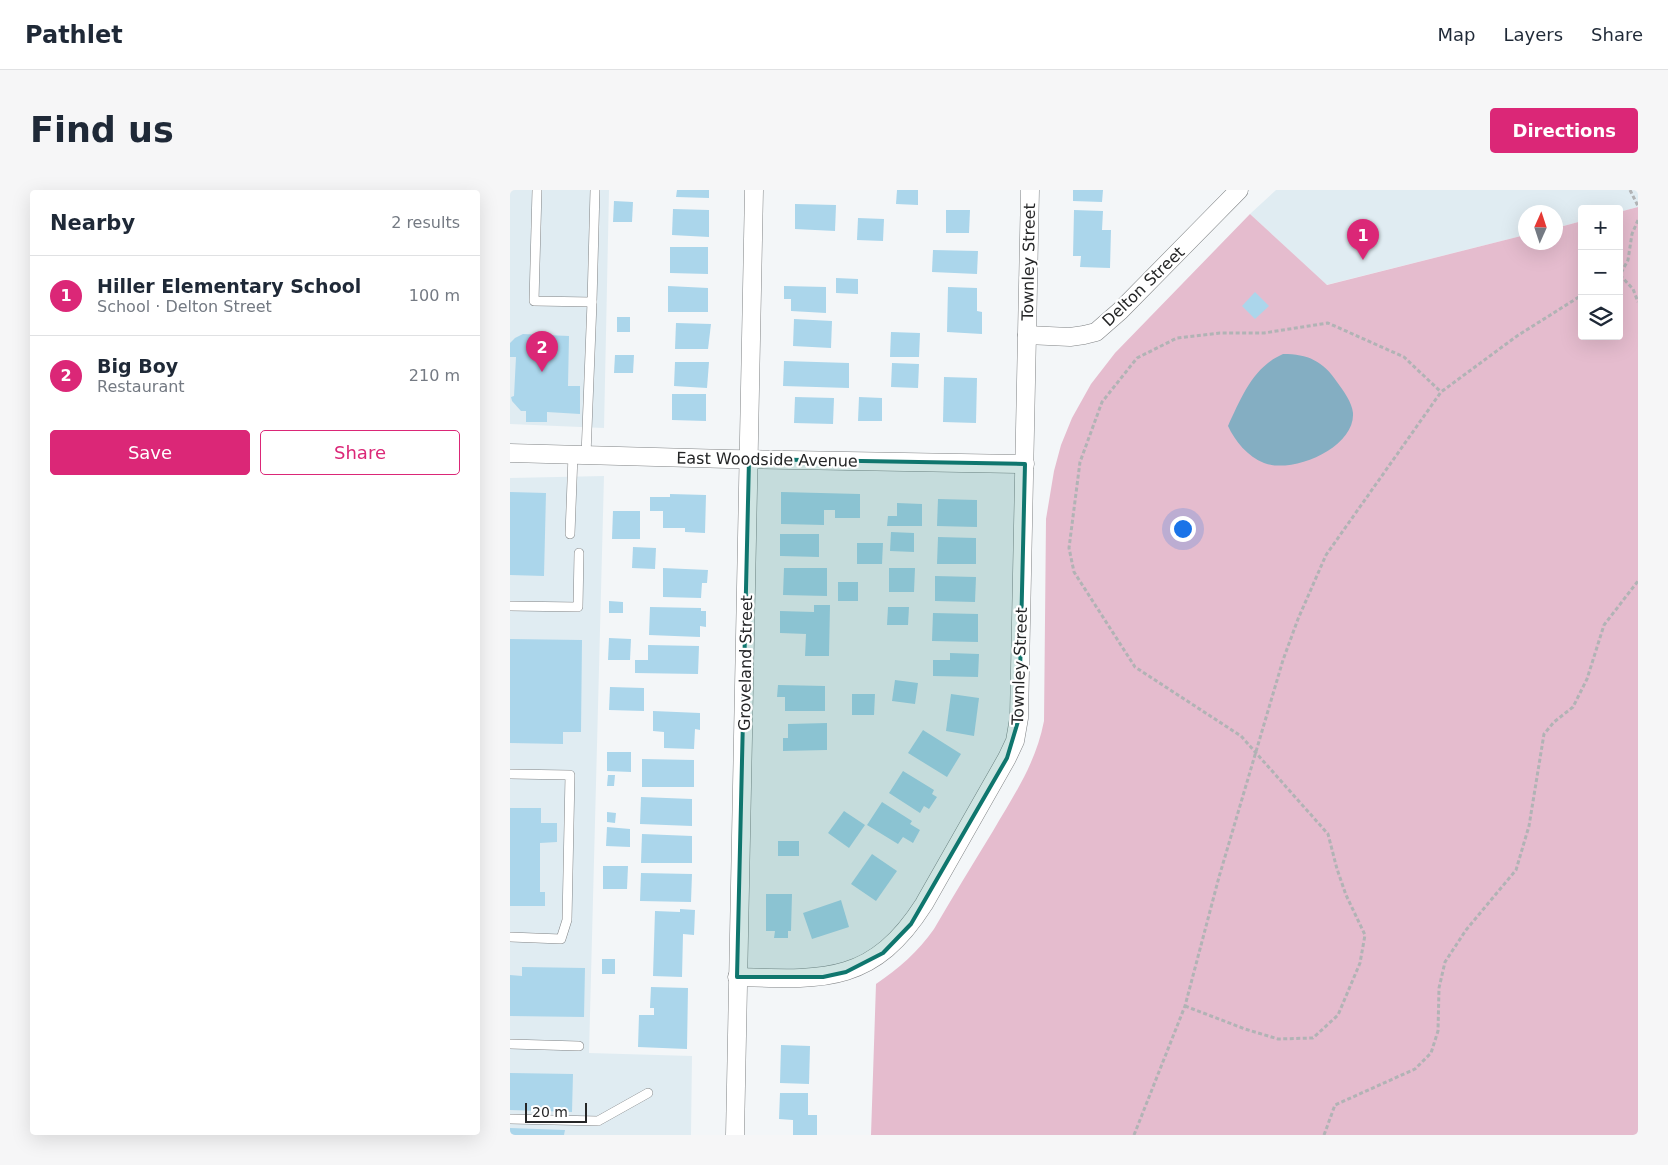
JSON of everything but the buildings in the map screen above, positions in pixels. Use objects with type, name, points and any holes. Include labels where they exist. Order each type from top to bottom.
[{"type":"street","name":"Groveland Street","points":[[734,1135],[754,190]]},
{"type":"street","name":"Townley Street","points":[[738,977],[823,977],[846,972],[865,964],[883,953],[911,924],[979,807],[1014,741],[1019,718],[1030,190]]},
{"type":"street","name":"Delton Street","points":[[1027,335],[1070,337],[1084,336],[1096,332],[1120,311],[1239,190]]},
{"type":"street","name":"East Woodside Avenue","points":[[510,453],[1025,464]]},
{"type":"lane","points":[[537,190],[534,301],[592,302]]},
{"type":"lane","points":[[570,534],[580,455],[592,302],[595,190]]},
{"type":"lane","points":[[510,606],[578,607],[579,554]]},
{"type":"lane","points":[[510,774],[570,774],[567,920],[562,939],[510,937]]},
{"type":"lane","points":[[510,1044],[579,1046]]},
{"type":"lane","points":[[510,1119],[598,1121],[648,1093]]},
{"type":"path","points":[[1630,190],[1638,206]]},
{"type":"path","points":[[1623,269],[1628,260],[1632,234],[1638,220]]},
{"type":"path","points":[[1623,278],[1633,289],[1638,302]]},
{"type":"path","points":[[1134,1135],[1185,1006],[1219,877],[1283,660],[1298,619],[1326,555],[1441,392],[1517,336],[1578,298]]},
{"type":"path","points":[[1185,1006],[1245,1029],[1278,1039],[1313,1038],[1338,1015],[1360,963],[1365,935],[1346,895],[1328,834],[1240,736],[1135,666],[1074,572],[1068,548],[1080,462],[1102,402],[1138,358],[1177,338],[1220,333],[1264,333],[1328,323],[1404,357],[1441,392]]},
{"type":"path","points":[[1324,1135],[1335,1105],[1415,1069],[1431,1053],[1438,1031],[1439,988],[1445,962],[1466,930],[1516,870],[1529,826],[1544,734],[1554,722],[1573,707],[1587,679],[1604,624],[1638,581]]},
{"type":"highlighted area","points":[[749,459],[1025,464],[1019,718],[1007,758],[911,924],[883,953],[846,972],[823,977],[737,977]]},
{"type":"shaded area","points":[[510,190],[609,190],[604,428],[510,424]]},
{"type":"shaded area","points":[[1276,190],[1638,190],[1638,207],[1623,211],[1623,205],[1578,205],[1578,222],[1563,226],[1563,205],[1518,205],[1518,237],[1326,285],[1250,214]]},
{"type":"shaded area","points":[[1638,207],[1638,1135],[871,1135],[876,984],[908,959],[934,929],[1016,791],[1036,751],[1044,721],[1046,519],[1054,471],[1061,445],[1072,418],[1091,384],[1115,353],[1250,214],[1327,285],[1518,237],[1518,250],[1563,250],[1563,226],[1578,222],[1578,340],[1623,340],[1623,211]]},
{"type":"shaded area","points":[[604,476],[589,1053],[692,1056],[691,1135],[510,1135],[510,478]]},
{"type":"water","points":[[1283,354],[1307,357],[1326,369],[1347,396],[1353,413],[1351,426],[1344,437],[1333,447],[1305,461],[1290,465],[1276,465],[1264,463],[1247,453],[1238,443],[1228,426],[1249,384],[1264,367]]},
{"type":"place","name":"Hiller Elementary School","points":[[1363,260]]},
{"type":"place","name":"Big Boy","points":[[542,372]]}]
